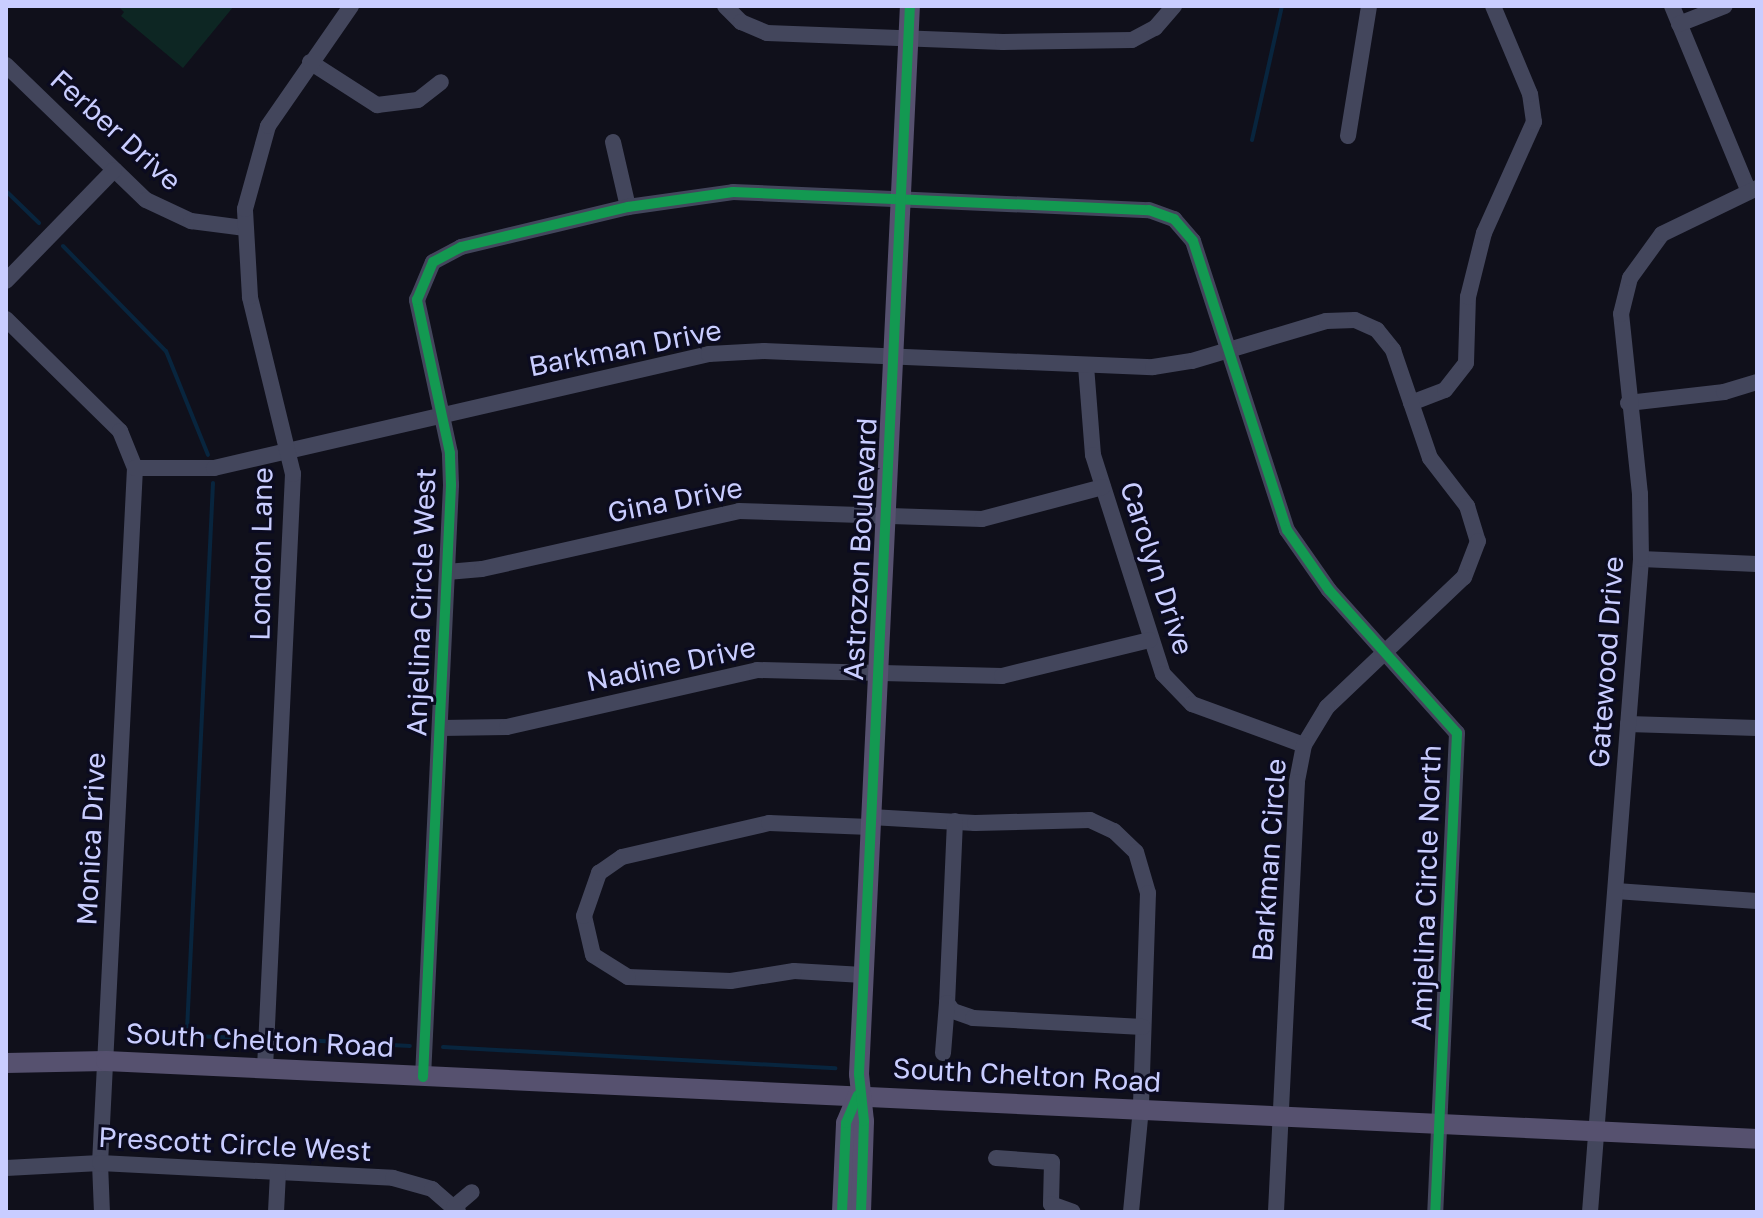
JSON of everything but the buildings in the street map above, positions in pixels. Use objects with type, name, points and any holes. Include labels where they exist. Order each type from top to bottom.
[{"type":"main road","name":"Astrozon Boulevard","points":[[861,1212],[864,1121],[858,1095],[910,6]]},
{"type":"main road","name":"South Chelton Road","points":[[6,1063],[106,1061],[1757,1139]]},
{"type":"main road","name":"Astrozon Boulevard","points":[[842,1212],[846,1123],[858,1095]]},
{"type":"street","name":"London Lane","points":[[265,1068],[293,490],[289,450],[250,297],[244,228],[259,148],[310,62],[351,6]]},
{"type":"street","points":[[725,6],[741,22],[767,33],[908,39],[1132,40],[1170,11]]},
{"type":"street","points":[[1348,136],[1369,6]]},
{"type":"street","points":[[1411,403],[1445,390],[1466,363],[1468,297],[1484,233],[1534,122],[1530,94],[1493,6]]},
{"type":"street","points":[[1672,6],[1753,190]]},
{"type":"street","points":[[1679,24],[1725,6]]},
{"type":"street","points":[[310,62],[377,105],[418,100],[441,82]]},
{"type":"street","name":"Ferber Drive","points":[[6,65],[114,170],[161,209],[206,225],[244,228]]},
{"type":"street","points":[[613,142],[628,207]]},
{"type":"street","points":[[6,281],[114,170]]},
{"type":"street","name":"Gatewood Drive","points":[[1590,1212],[1641,559],[1640,494],[1621,314],[1639,262],[1676,223],[1753,190]]},
{"type":"street","name":"Anjelina Circle West","points":[[423,1077],[451,469],[417,300],[433,262],[461,247],[628,207],[755,191],[1164,214],[1193,241],[1227,349]]},
{"type":"street","points":[[6,319],[120,431],[135,468]]},
{"type":"street","name":"Barkman Circle","points":[[1227,349],[1326,321],[1355,320],[1386,339],[1430,458],[1467,506],[1478,541],[1464,577],[1327,707],[1304,745],[1297,782],[1276,1212]]},
{"type":"street","name":"Barkman Drive","points":[[135,468],[198,470],[709,354],[893,356],[1086,366],[1167,366],[1227,349]]},
{"type":"street","name":"Amjelina Circle North","points":[[1227,349],[1287,530],[1329,590],[1457,733],[1435,1212]]},
{"type":"street","name":"Carolyn Drive","points":[[1086,366],[1087,425],[1103,487],[1150,640],[1170,687],[1192,704],[1304,745]]},
{"type":"street","points":[[1628,403],[1724,392],[1757,382]]},
{"type":"street","name":"Monica Drive","points":[[102,1212],[100,1163],[135,468]]},
{"type":"street","name":"Gina Drive","points":[[447,572],[482,569],[739,511],[982,519],[1103,487]]},
{"type":"street","points":[[1641,559],[1757,564]]},
{"type":"street","name":"Nadine Drive","points":[[441,728],[507,727],[742,672],[1026,674],[1150,640]]},
{"type":"street","points":[[1628,724],[1757,728]]},
{"type":"street","points":[[863,975],[794,971],[731,981],[628,977],[593,955],[584,916],[599,873],[622,857],[769,823],[1090,820],[1126,840],[1142,864],[1148,893],[1141,1108],[1131,1212]]},
{"type":"street","points":[[943,1053],[955,821]]},
{"type":"street","points":[[1616,891],[1757,901]]},
{"type":"street","points":[[947,1003],[973,1018],[1143,1027]]},
{"type":"street","points":[[996,1158],[1052,1162],[1051,1204],[1073,1212]]},
{"type":"street","name":"Prescott Circle West","points":[[6,1168],[100,1163],[408,1180],[432,1189],[456,1209]]},
{"type":"street","points":[[276,1212],[278,1172]]},
{"type":"street","points":[[456,1209],[472,1192]]},
{"type":"green space","points":[[118,6],[234,6],[183,68],[121,16],[124,12]]},
{"type":"waterway","points":[[1252,140],[1282,6]]},
{"type":"waterway","points":[[6,191],[39,223]]},
{"type":"waterway","points":[[63,246],[166,351],[208,455]]},
{"type":"waterway","points":[[213,483],[187,1030],[190,1036],[249,1038]]},
{"type":"waterway","points":[[285,1039],[410,1046]]},
{"type":"waterway","points":[[443,1047],[835,1068]]},
{"type":"cycle path","points":[[861,1212],[864,1121],[859,1074],[910,6]]},
{"type":"cycle path","points":[[423,1077],[451,485],[450,453],[417,300],[433,262],[461,247],[628,207],[733,192],[1149,210],[1174,219],[1193,241],[1287,530],[1329,590],[1457,733],[1435,1212]]},
{"type":"cycle path","points":[[842,1212],[846,1123],[858,1095]]}]
